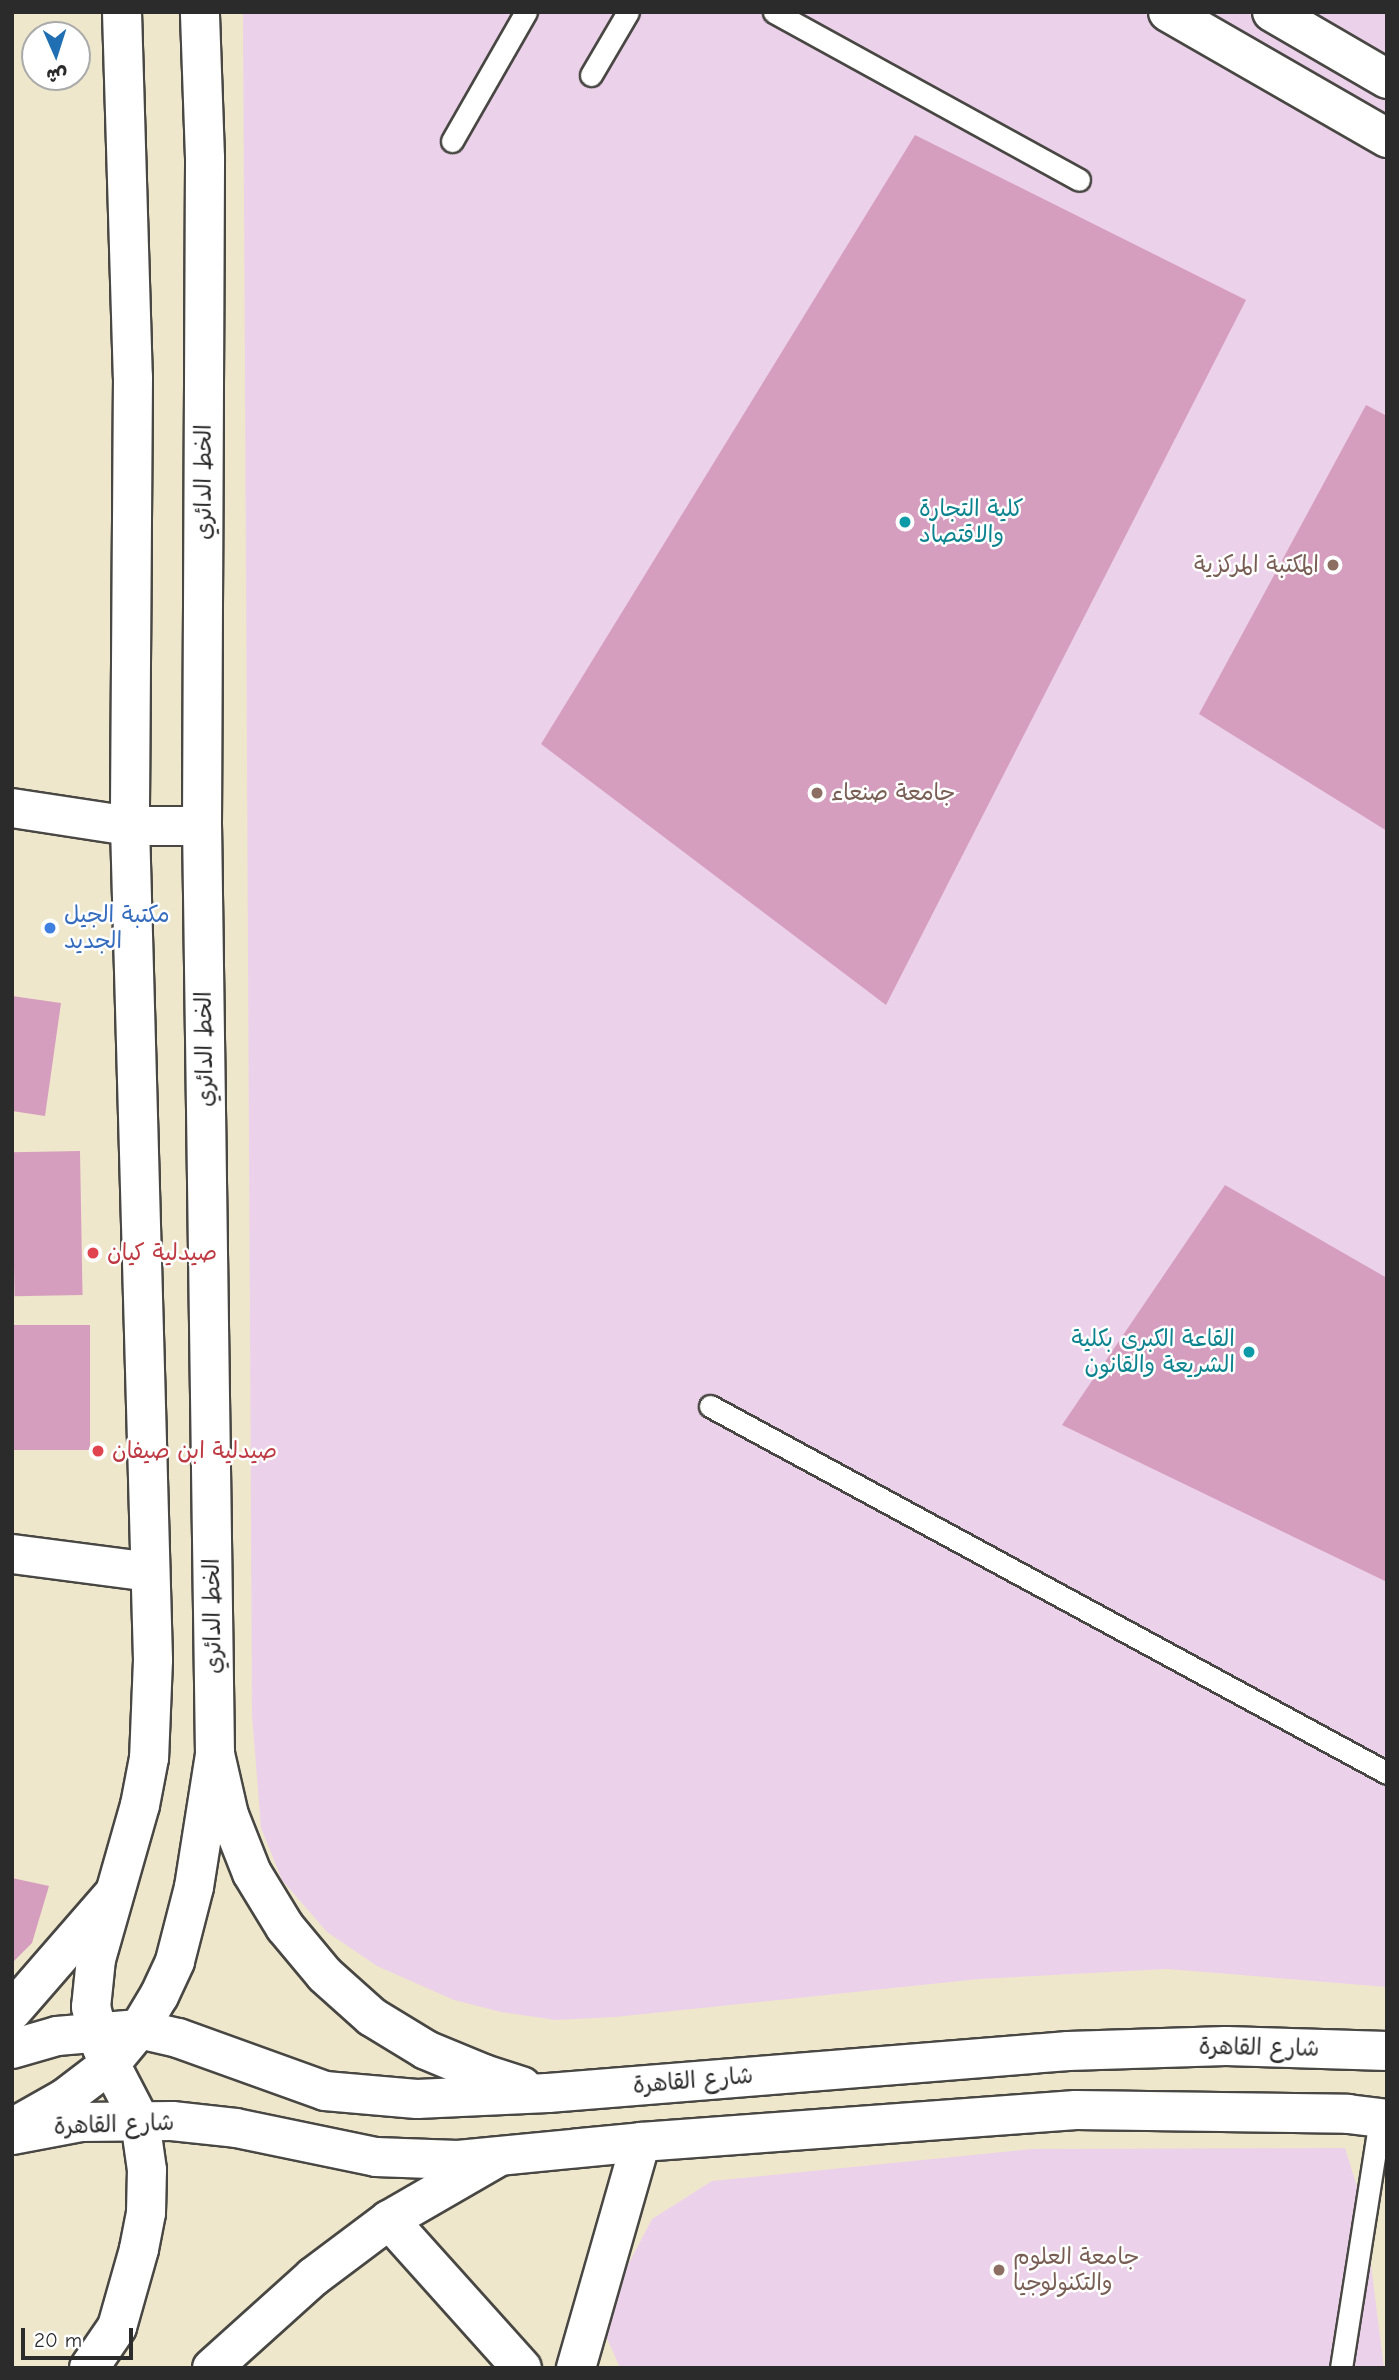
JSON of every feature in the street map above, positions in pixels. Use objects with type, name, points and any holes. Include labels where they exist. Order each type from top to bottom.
[{"type":"main road","points":[[89,2368],[117,2326],[139,2249],[146,2213],[147,2170],[140,2121],[103,2047],[91,1983],[113,1895],[140,1805],[149,1758],[153,1660],[130,826],[133,377],[122,12]]},
{"type":"main road","name":"الخط الدائري","points":[[139,2029],[159,1996],[175,1961],[186,1923],[215,1754],[202,826],[205,158],[200,12]]},
{"type":"main road","points":[[1168,12],[1387,138]]},
{"type":"main road","points":[[1272,12],[1387,79]]},
{"type":"main road","points":[[12,808],[130,826],[202,826]]},
{"type":"main road","points":[[12,1554],[150,1573]]},
{"type":"main road","points":[[215,1754],[229,1815],[252,1873],[285,1927],[325,1975],[372,2017],[426,2050],[484,2074],[548,2093]]},
{"type":"main road","points":[[12,2011],[113,1895]]},
{"type":"main road","name":"شارع القاهرة","points":[[12,2049],[57,2036],[103,2047],[139,2029],[178,2038],[325,2091],[417,2099],[548,2093],[1068,2051],[1226,2046],[1387,2051]]},
{"type":"main road","points":[[12,2128],[65,2098],[103,2047]]},
{"type":"main road","points":[[710,2079],[719,2136]]},
{"type":"main road","name":"شارع القاهرة","points":[[12,2134],[80,2122],[205,2123],[376,2157],[417,2160],[498,2157],[641,2142],[1076,2110],[1348,2114],[1383,2119]]},
{"type":"main road","points":[[576,2368],[641,2142]]},
{"type":"main road","points":[[212,2368],[313,2277],[389,2220],[498,2157]]},
{"type":"main road","points":[[389,2220],[522,2368]]},
{"type":"lane","points":[[452,141],[526,12]]},
{"type":"lane","points":[[591,75],[628,12]]},
{"type":"lane","points":[[774,12],[1079,180]]},
{"type":"lane","points":[[710,1406],[1387,1773]]},
{"type":"lane","points":[[1341,2368],[1383,2119]]},
{"type":"shaded area","name":"جامعة صنعاء","points":[[243,12],[1387,12],[1387,1987],[1167,1969],[979,1979],[615,2017],[556,2020],[501,2012],[454,2000],[377,1966],[327,1932],[282,1880],[261,1828],[252,1715]]},
{"type":"shaded area","name":"جامعة العلوم والتكنولوجيا","points":[[1345,2148],[1364,2209],[1384,2368],[620,2368],[599,2320],[652,2219],[712,2181],[1032,2149]]},
{"type":"building","name":"كلية التجارة والاقتصاد","points":[[915,135],[1246,300],[886,1005],[541,744]]},
{"type":"building","name":"المكتبة المركزية","points":[[1366,405],[1387,416],[1387,831],[1199,714]]},
{"type":"building","points":[[12,996],[61,1003],[45,1116],[12,1111]]},
{"type":"building","points":[[80,1151],[83,1295],[15,1296],[12,1152]]},
{"type":"building","name":"القاعة الكبرى بكلية الشريعة والقانون","points":[[1225,1185],[1387,1278],[1387,1582],[1062,1425]]},
{"type":"building","points":[[12,1325],[90,1325],[90,1450],[12,1450]]},
{"type":"building","points":[[12,1878],[49,1886],[32,1943],[12,1963]]},
{"type":"place","name":"كلية التجارة والاقتصاد","points":[[905,522]]},
{"type":"place","name":"المكتبة المركزية","points":[[1333,565]]},
{"type":"place","name":"جامعة صنعاء","points":[[817,793]]},
{"type":"place","name":"مكتبة الجيل الجديد","points":[[50,928]]},
{"type":"place","name":"صيدلية كيان","points":[[93,1253]]},
{"type":"place","name":"القاعة الكبرى بكلية الشريعة والقانون","points":[[1249,1352]]},
{"type":"place","name":"صيدلية ابن صيفان","points":[[98,1451]]},
{"type":"place","name":"جامعة العلوم والتكنولوجيا","points":[[999,2270]]}]
